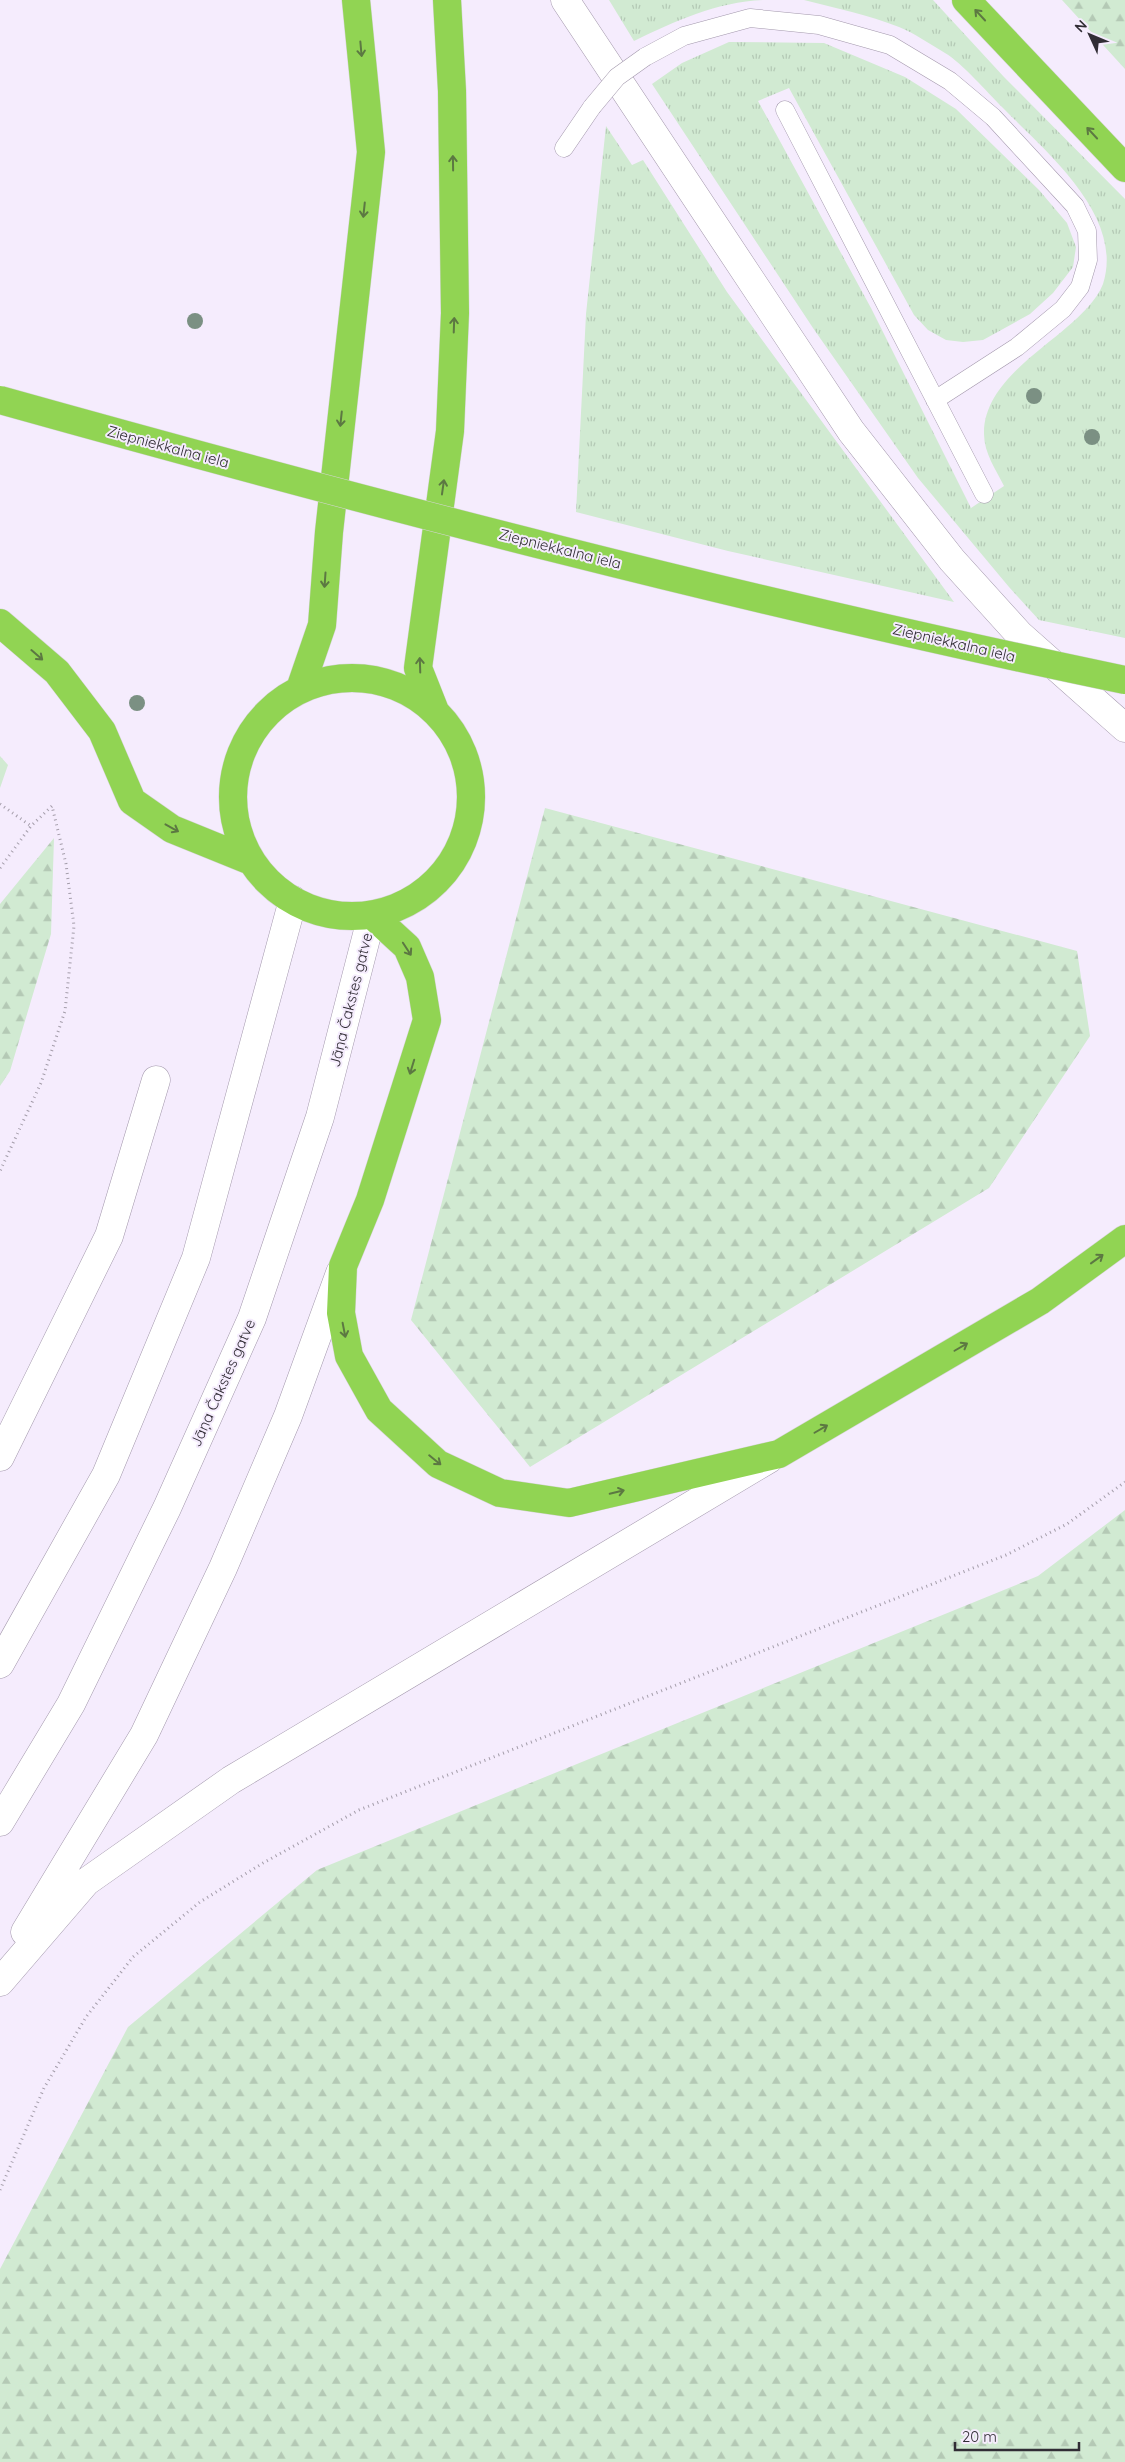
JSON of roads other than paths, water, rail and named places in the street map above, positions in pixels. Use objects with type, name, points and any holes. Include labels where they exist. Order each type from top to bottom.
[{"type":"highway","points":[[300,689],[322,625],[328,532],[371,152],[356,0]]},
{"type":"highway","points":[[435,711],[418,668],[450,431],[455,313],[452,91],[446,0]]},
{"type":"highway","points":[[966,0],[1125,168]]},
{"type":"highway","name":"Ziepniekkalna iela","points":[[0,400],[208,459],[552,548],[994,653],[1125,680]]},
{"type":"highway","points":[[0,623],[57,672],[102,731],[132,802],[172,829],[251,862]]},
{"type":"highway","points":[[356,677],[385,682],[412,693],[435,711],[453,733],[465,760],[470,788],[469,817],[460,845],[446,870],[417,896],[400,906],[372,914],[345,916],[318,911],[292,900],[269,883],[251,862],[238,835],[233,807],[234,778],[242,751],[256,726],[276,705],[300,689],[327,680],[356,677]]},
{"type":"highway","points":[[372,914],[407,947],[420,977],[426,1020],[370,1200],[343,1266],[341,1313],[349,1356],[379,1410],[438,1464],[500,1493],[569,1503],[779,1454],[1040,1301],[1125,1239]]},
{"type":"street","points":[[565,0],[851,431],[952,560],[1019,634],[1125,728]]},
{"type":"street","points":[[0,1664],[106,1475],[196,1258],[292,900]]},
{"type":"street","name":"Jāņa Čakstes gatve","points":[[0,1822],[71,1704],[167,1508],[252,1318],[320,1118],[372,914]]},
{"type":"street","points":[[0,1457],[109,1236],[156,1080]]},
{"type":"street","points":[[0,1974],[144,1735],[223,1568],[285,1425],[343,1266]]},
{"type":"street","points":[[0,1982],[86,1882],[231,1780],[779,1454]]},
{"type":"lane","points":[[564,148],[592,107],[617,77],[645,57],[684,36],[750,18],[819,25],[890,45],[950,81],[993,117],[1075,206],[1087,231],[1088,260],[1080,287],[1063,309],[1017,347],[935,400]]},
{"type":"lane","points":[[786,110],[984,494]]}]
